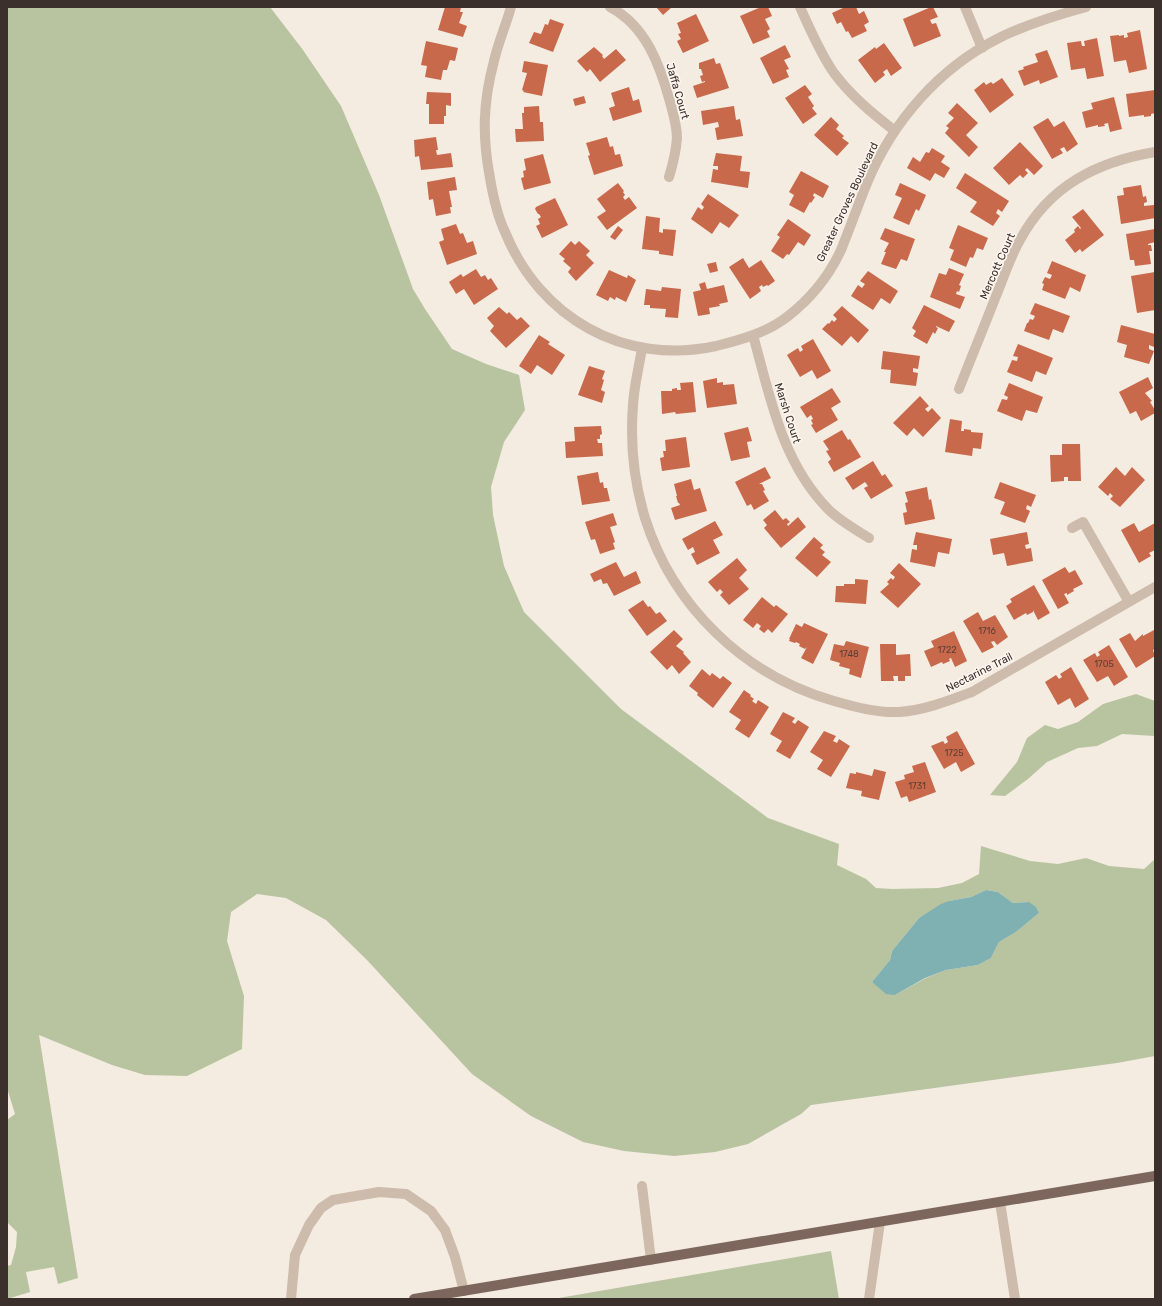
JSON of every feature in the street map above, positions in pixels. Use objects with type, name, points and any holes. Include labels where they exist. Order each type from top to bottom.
[{"type":"main road","points":[[414,1299],[1155,1176]]},
{"type":"street","name":"Greater Groves Boulevard","points":[[511,7],[494,59],[488,87],[484,122],[486,156],[491,185],[496,208],[505,233],[529,276],[558,307],[578,322],[600,335],[623,344],[654,350],[678,351],[730,343],[753,335],[785,318],[801,305],[816,289],[841,250],[869,179],[880,156],[895,131],[917,102],[937,81],[957,65],[999,38],[1025,26],[1059,14],[1086,7]]},
{"type":"street","name":"Jaffa Court","points":[[610,7],[628,19],[639,30],[656,60],[664,79],[677,136],[676,151],[670,177]]},
{"type":"street","points":[[800,7],[815,40],[834,73],[870,112],[895,131]]},
{"type":"street","points":[[965,7],[982,48]]},
{"type":"street","name":"Mercott Court","points":[[959,389],[1015,249],[1032,220],[1049,200],[1090,171],[1118,160],[1155,152]]},
{"type":"street","name":"Marsh Court","points":[[753,335],[776,420],[788,450],[798,469],[814,493],[829,510],[841,520],[869,538]]},
{"type":"street","name":"Nectarine Trail","points":[[642,348],[633,403],[631,430],[637,485],[654,544],[666,568],[692,608],[725,642],[746,659],[792,686],[823,698],[855,707],[881,712],[920,710],[940,705],[972,692],[1155,587]]},
{"type":"street","points":[[1072,528],[1083,522],[1129,602]]},
{"type":"street","points":[[642,1186],[651,1260]]},
{"type":"street","points":[[291,1299],[295,1255],[309,1225],[321,1208],[333,1200],[379,1192],[406,1194],[431,1211],[445,1230],[455,1257],[464,1291]]},
{"type":"street","points":[[1000,1202],[1015,1299]]},
{"type":"street","points":[[869,1299],[880,1222]]},
{"type":"green space","points":[[7,7],[270,7],[303,50],[341,106],[379,195],[413,289],[452,349],[486,364],[519,375],[525,410],[504,442],[491,487],[493,515],[504,566],[524,612],[621,709],[768,818],[839,844],[837,865],[866,879],[876,888],[938,888],[962,883],[979,874],[981,846],[1030,861],[1058,864],[1086,858],[1109,866],[1144,869],[1155,859],[1155,1056],[1117,1063],[811,1105],[801,1114],[748,1144],[715,1152],[674,1156],[624,1151],[583,1142],[531,1116],[472,1074],[367,960],[326,920],[286,898],[257,894],[231,912],[227,941],[244,996],[242,1049],[187,1076],[145,1075],[112,1065],[39,1035],[78,1278],[58,1284],[54,1267],[26,1272],[30,1292],[7,1299],[7,1266],[11,1265],[16,1247],[17,1232],[7,1222],[7,1120],[15,1114],[7,1088]],"holes":[[[986,890],[998,892],[1013,903],[1029,902],[1039,913],[1016,932],[999,942],[991,958],[978,965],[946,970],[926,978],[895,995],[872,982],[890,960],[892,951],[919,918],[949,901],[971,897]]]},
{"type":"green space","points":[[1136,694],[1155,701],[1155,736],[1122,734],[1097,746],[1078,748],[1047,762],[1028,779],[1005,796],[990,795],[1017,762],[1027,738],[1045,725],[1058,729],[1078,722],[1103,704]]},
{"type":"green space","points":[[831,1251],[839,1299],[553,1299]]},
{"type":"water","points":[[986,890],[998,892],[1013,903],[1029,902],[1036,907],[1039,913],[1016,932],[999,942],[991,958],[978,965],[946,970],[925,978],[895,995],[886,994],[872,982],[890,960],[892,951],[919,918],[941,904],[971,897]]},
{"type":"building","points":[[445,7],[461,7],[460,12],[463,12],[459,23],[467,26],[463,37],[438,30]]},
{"type":"building","points":[[656,7],[672,7],[663,15]]},
{"type":"building","points":[[761,7],[768,7],[772,16],[765,19],[770,29],[767,31],[770,37],[753,44],[740,16]]},
{"type":"building","points":[[845,7],[856,7],[859,14],[864,11],[869,22],[864,25],[867,31],[852,38],[848,31],[846,32],[841,22],[837,24],[832,13]]},
{"type":"building","points":[[933,7],[938,17],[930,20],[932,24],[936,23],[941,36],[914,47],[903,19]]},
{"type":"building","points":[[696,14],[709,41],[683,53],[677,41],[681,39],[678,34],[681,33],[677,23]]},
{"type":"building","points":[[550,19],[564,24],[553,52],[529,43],[534,32],[541,34],[545,24],[548,25]]},
{"type":"building","points":[[1140,30],[1147,69],[1129,73],[1126,60],[1114,62],[1110,36],[1124,35],[1124,38],[1128,37],[1127,33]]},
{"type":"building","points":[[1097,38],[1104,76],[1087,79],[1085,68],[1071,70],[1067,43],[1081,41],[1082,46],[1085,46],[1084,41]]},
{"type":"building","points":[[426,41],[458,48],[455,61],[450,60],[447,70],[443,70],[441,80],[425,77],[427,66],[421,65]]},
{"type":"building","points":[[884,43],[902,68],[891,76],[887,69],[883,72],[885,75],[875,83],[858,60],[875,47],[876,49]]},
{"type":"building","points":[[785,45],[791,57],[784,60],[789,69],[786,70],[789,77],[773,84],[760,58]]},
{"type":"building","points":[[594,47],[603,55],[602,56],[604,59],[616,49],[626,60],[600,82],[590,69],[587,72],[577,61]]},
{"type":"building","points":[[1047,50],[1058,77],[1040,84],[1039,80],[1024,86],[1018,71],[1024,69],[1023,67],[1038,62],[1035,54]]},
{"type":"building","points":[[714,58],[716,64],[720,63],[729,88],[697,98],[693,86],[705,82],[702,82],[700,76],[703,75],[701,69],[699,69],[699,63]]},
{"type":"building","points":[[524,61],[548,65],[542,96],[523,92],[524,91],[522,90],[527,73],[522,72]]},
{"type":"building","points":[[1002,78],[1014,95],[990,113],[974,90],[984,82],[986,85],[991,82],[993,84]]},
{"type":"building","points":[[805,85],[812,94],[808,97],[814,106],[812,108],[817,114],[803,124],[785,98]]},
{"type":"building","points":[[629,87],[633,101],[639,99],[642,112],[613,121],[609,108],[615,106],[611,93]]},
{"type":"building","points":[[1155,90],[1155,113],[1151,114],[1151,116],[1144,117],[1144,115],[1129,117],[1126,94]]},
{"type":"building","points":[[427,92],[451,93],[451,106],[446,105],[444,124],[429,124],[429,104],[426,104]]},
{"type":"building","points":[[584,96],[586,103],[575,106],[573,99]]},
{"type":"building","points":[[1114,97],[1122,129],[1110,132],[1108,123],[1104,124],[1105,126],[1098,127],[1098,125],[1086,128],[1082,112],[1093,109],[1091,103]]},
{"type":"building","points":[[957,103],[978,123],[966,135],[978,147],[969,157],[945,133],[949,128],[946,126],[954,118],[948,113]]},
{"type":"building","points":[[539,106],[540,122],[543,122],[544,141],[516,142],[515,129],[523,129],[522,113],[524,113],[524,107]]},
{"type":"building","points":[[734,106],[736,120],[740,119],[743,136],[717,140],[715,128],[719,127],[718,122],[703,125],[701,111]]},
{"type":"building","points":[[831,117],[839,125],[836,129],[844,136],[842,138],[849,143],[837,156],[814,135]]},
{"type":"building","points":[[1048,118],[1054,127],[1064,121],[1078,144],[1067,152],[1064,147],[1060,149],[1063,153],[1052,159],[1033,127]]},
{"type":"building","points":[[436,137],[438,150],[436,150],[437,155],[451,153],[453,167],[421,170],[419,156],[415,157],[414,140]]},
{"type":"building","points":[[607,137],[610,147],[613,146],[615,155],[620,154],[623,166],[594,175],[588,156],[590,155],[586,143]]},
{"type":"building","points":[[1020,142],[1043,166],[1034,175],[1027,168],[1025,170],[1028,173],[1023,178],[1020,175],[1009,185],[993,168]]},
{"type":"building","points":[[932,148],[945,156],[941,162],[950,168],[944,178],[935,173],[930,181],[907,168],[913,157],[920,162],[926,152],[929,153]]},
{"type":"building","points":[[716,153],[742,156],[740,171],[750,172],[748,188],[711,182],[713,169],[718,170],[718,166],[713,166]]},
{"type":"building","points":[[543,154],[551,183],[524,190],[521,178],[524,177],[523,171],[526,170],[524,159]]},
{"type":"building","points":[[801,171],[829,186],[823,198],[814,193],[813,196],[815,197],[811,203],[810,202],[804,213],[789,205],[794,195],[789,192]]},
{"type":"building","points":[[965,173],[1009,201],[1002,212],[998,209],[996,213],[1000,216],[993,226],[970,212],[977,202],[956,188]]},
{"type":"building","points":[[455,177],[457,190],[449,191],[452,207],[450,207],[451,213],[436,216],[433,199],[429,200],[427,182]]},
{"type":"building","points":[[618,183],[624,191],[623,192],[625,195],[623,197],[625,200],[629,197],[637,208],[607,230],[597,217],[606,211],[597,199]]},
{"type":"building","points":[[900,183],[926,195],[919,211],[916,209],[909,225],[893,218],[902,198],[895,195]]},
{"type":"building","points":[[1141,185],[1143,197],[1146,196],[1147,202],[1144,203],[1144,206],[1154,205],[1155,218],[1121,224],[1117,196],[1124,195],[1123,188]]},
{"type":"building","points":[[708,194],[739,215],[729,228],[720,222],[712,234],[691,219],[698,207],[702,210],[704,207],[701,204]]},
{"type":"building","points":[[555,198],[568,225],[542,238],[536,226],[540,224],[538,219],[541,217],[535,209],[536,207]]},
{"type":"building","points":[[1083,209],[1104,235],[1082,252],[1080,249],[1075,253],[1065,240],[1075,232],[1074,230],[1078,226],[1080,229],[1081,228],[1072,217]]},
{"type":"building","points":[[646,216],[660,218],[659,232],[663,233],[663,229],[676,230],[673,256],[659,254],[659,251],[642,249]]},
{"type":"building","points":[[788,219],[811,235],[804,246],[798,242],[789,255],[787,254],[783,259],[771,251],[780,237],[777,235]]},
{"type":"building","points":[[456,224],[460,234],[463,233],[467,243],[473,241],[477,254],[447,265],[439,242],[444,240],[441,229]]},
{"type":"building","points":[[958,225],[988,238],[983,250],[977,248],[973,258],[970,257],[966,267],[950,260],[954,250],[949,248]]},
{"type":"building","points":[[618,226],[623,230],[615,240],[610,237]]},
{"type":"building","points":[[885,228],[915,239],[907,261],[901,259],[896,269],[881,264],[886,252],[884,252],[889,243],[880,239]]},
{"type":"building","points":[[1155,229],[1155,242],[1148,244],[1151,245],[1152,251],[1149,251],[1151,264],[1135,266],[1134,260],[1130,260],[1126,234]]},
{"type":"building","points":[[571,241],[575,245],[579,241],[590,251],[586,255],[594,263],[576,281],[568,272],[571,268],[563,261],[565,259],[559,254]]},
{"type":"building","points":[[743,258],[749,268],[761,260],[775,281],[768,286],[763,287],[762,285],[759,287],[761,291],[750,299],[729,267]]},
{"type":"building","points":[[1052,261],[1086,275],[1080,292],[1070,287],[1065,299],[1042,290],[1044,284],[1042,283],[1045,277],[1050,279],[1052,275],[1047,273]]},
{"type":"building","points":[[716,262],[718,271],[710,273],[707,264]]},
{"type":"building","points":[[949,268],[964,274],[959,285],[961,286],[959,292],[957,291],[956,294],[965,297],[960,309],[930,297],[939,273],[946,275]]},
{"type":"building","points":[[476,269],[481,277],[485,275],[488,280],[491,278],[498,289],[474,305],[464,289],[456,294],[449,282],[461,274],[463,277]]},
{"type":"building","points":[[609,270],[627,278],[628,275],[636,280],[626,302],[616,297],[615,300],[610,297],[608,301],[596,295]]},
{"type":"building","points":[[868,271],[898,291],[890,304],[881,298],[873,310],[851,296],[858,285],[862,288],[865,284],[860,281]]},
{"type":"building","points":[[1155,272],[1155,310],[1137,313],[1131,276]]},
{"type":"building","points":[[705,282],[707,289],[724,285],[728,302],[719,304],[720,306],[709,308],[710,314],[698,316],[693,292],[701,290],[699,284]]},
{"type":"building","points":[[662,287],[681,289],[678,318],[665,317],[666,309],[650,308],[650,305],[644,305],[646,289],[661,291]]},
{"type":"building","points":[[1035,303],[1070,316],[1063,333],[1053,329],[1049,340],[1024,331],[1027,323],[1030,319],[1033,320],[1035,316],[1030,314]]},
{"type":"building","points":[[924,305],[955,321],[949,332],[936,326],[938,328],[935,334],[933,332],[927,344],[913,336],[916,331],[912,328]]},
{"type":"building","points":[[842,306],[869,330],[858,343],[851,336],[842,346],[822,329],[832,320],[834,322],[837,319],[833,315]]},
{"type":"building","points":[[499,307],[507,314],[509,312],[517,320],[521,317],[530,326],[506,348],[490,331],[494,326],[487,318]]},
{"type":"building","points":[[1121,325],[1155,334],[1154,347],[1149,345],[1149,349],[1154,351],[1149,364],[1124,357],[1127,345],[1117,342]]},
{"type":"building","points":[[539,335],[550,342],[548,344],[565,355],[552,375],[537,365],[531,374],[519,366]]},
{"type":"building","points":[[813,339],[831,371],[817,379],[812,370],[800,377],[787,355],[798,348],[800,352],[803,350],[801,346]]},
{"type":"building","points":[[1018,344],[1053,358],[1046,375],[1036,371],[1032,382],[1007,372],[1012,360],[1017,361],[1018,357],[1013,356]]},
{"type":"building","points":[[883,351],[920,356],[918,369],[913,368],[913,372],[918,373],[916,386],[890,383],[891,370],[881,369]]},
{"type":"building","points":[[589,366],[605,371],[602,379],[604,380],[601,390],[605,392],[602,403],[578,395]]},
{"type":"building","points":[[1148,377],[1153,388],[1145,393],[1152,401],[1150,402],[1155,410],[1155,413],[1141,421],[1136,411],[1130,414],[1119,392]]},
{"type":"building","points":[[717,378],[717,383],[723,382],[723,385],[734,384],[737,404],[707,408],[703,381]]},
{"type":"building","points":[[693,382],[696,412],[676,414],[675,412],[662,414],[661,391],[672,391],[672,389],[677,388],[677,390],[681,390],[680,383]]},
{"type":"building","points":[[1009,383],[1043,397],[1037,413],[1026,410],[1022,421],[997,411],[1002,399],[1007,400],[1008,397],[1004,395]]},
{"type":"building","points":[[832,388],[841,402],[831,408],[838,420],[816,433],[811,425],[813,424],[811,420],[813,419],[811,415],[807,418],[800,407]]},
{"type":"building","points":[[920,396],[929,406],[925,409],[928,412],[932,408],[941,418],[923,437],[914,428],[907,436],[893,423]]},
{"type":"building","points":[[950,419],[962,421],[961,431],[964,431],[964,429],[971,430],[971,432],[983,433],[981,449],[973,448],[972,456],[945,452]]},
{"type":"building","points":[[601,426],[602,434],[600,435],[600,439],[597,439],[598,443],[602,443],[603,456],[566,458],[565,442],[575,441],[574,427]]},
{"type":"building","points":[[748,427],[752,441],[747,442],[750,457],[731,461],[724,433]]},
{"type":"building","points":[[842,430],[848,440],[850,439],[861,457],[834,472],[828,462],[831,459],[826,451],[829,450],[823,441]]},
{"type":"building","points":[[686,437],[690,467],[662,471],[660,458],[664,457],[663,451],[666,451],[665,440]]},
{"type":"building","points":[[1062,444],[1080,444],[1081,481],[1068,481],[1068,477],[1064,477],[1064,481],[1051,482],[1050,455],[1062,455]]},
{"type":"building","points":[[873,461],[882,476],[885,474],[893,486],[871,499],[864,488],[868,486],[865,482],[853,490],[845,478]]},
{"type":"building","points":[[765,467],[771,478],[759,484],[762,484],[765,490],[763,491],[769,501],[754,510],[751,504],[747,506],[735,482]]},
{"type":"building","points":[[1116,467],[1125,476],[1132,467],[1145,480],[1120,507],[1110,499],[1113,496],[1110,493],[1108,496],[1098,487]]},
{"type":"building","points":[[598,472],[600,483],[603,482],[604,488],[607,488],[610,501],[582,505],[577,476]]},
{"type":"building","points":[[691,479],[694,490],[700,488],[707,511],[675,520],[671,508],[680,505],[676,496],[674,484]]},
{"type":"building","points":[[1000,482],[1036,495],[1031,507],[1027,505],[1026,509],[1030,511],[1025,523],[1000,514],[1005,502],[994,498]]},
{"type":"building","points":[[927,487],[929,500],[931,499],[935,519],[905,525],[903,513],[907,512],[905,503],[908,502],[905,492]]},
{"type":"building","points":[[775,510],[783,520],[786,518],[790,522],[787,524],[788,526],[798,517],[806,527],[781,548],[764,528],[767,525],[763,520]]},
{"type":"building","points":[[613,513],[617,525],[610,527],[615,542],[613,543],[615,549],[600,554],[595,539],[591,540],[585,522]]},
{"type":"building","points":[[715,521],[723,535],[713,540],[720,553],[697,565],[691,554],[695,552],[693,547],[688,550],[682,539]]},
{"type":"building","points":[[1134,523],[1139,532],[1155,523],[1155,550],[1149,553],[1151,556],[1139,563],[1121,530]]},
{"type":"building","points":[[916,532],[952,539],[949,554],[938,552],[935,567],[910,562],[912,549],[917,550],[917,545],[913,545]]},
{"type":"building","points":[[1027,532],[1029,544],[1025,545],[1026,549],[1031,548],[1033,561],[1007,566],[1004,553],[993,555],[990,539]]},
{"type":"building","points":[[814,537],[823,545],[820,548],[825,552],[822,555],[831,562],[817,577],[795,558]]},
{"type":"building","points":[[737,558],[747,570],[739,578],[749,589],[729,605],[720,595],[723,592],[720,589],[717,592],[708,582]]},
{"type":"building","points":[[616,562],[624,577],[636,571],[641,583],[614,596],[607,583],[603,584],[601,579],[594,582],[590,574]]},
{"type":"building","points":[[899,563],[921,584],[898,608],[880,592],[889,584],[887,582],[891,578],[893,580],[895,577],[890,573]]},
{"type":"building","points":[[1065,567],[1069,573],[1075,570],[1083,584],[1073,589],[1074,591],[1067,595],[1067,593],[1064,594],[1069,603],[1058,609],[1042,580]]},
{"type":"building","points":[[855,579],[868,580],[866,604],[835,602],[836,586],[855,584]]},
{"type":"building","points":[[1034,585],[1050,613],[1038,620],[1033,610],[1033,612],[1027,615],[1026,613],[1014,620],[1006,606],[1012,602],[1010,599]]},
{"type":"building","points":[[762,597],[774,607],[776,605],[788,614],[772,633],[768,629],[764,633],[759,629],[761,626],[757,623],[753,628],[743,620]]},
{"type":"building","points":[[643,600],[656,614],[660,612],[667,621],[647,636],[628,610]]},
{"type":"building","points":[[978,612],[983,621],[995,615],[1008,637],[997,645],[994,641],[991,642],[994,647],[982,653],[963,621]]},
{"type":"building","points":[[804,623],[828,634],[813,664],[801,658],[807,647],[805,649],[799,646],[800,644],[796,642],[789,641],[796,624],[802,627]]},
{"type":"building","points":[[674,630],[683,639],[676,646],[684,652],[683,653],[691,662],[679,674],[672,665],[667,670],[650,652]]},
{"type":"building","points":[[1154,630],[1155,649],[1153,650],[1155,656],[1136,668],[1119,639],[1130,633],[1135,641],[1143,634],[1143,636]]},
{"type":"building","points":[[954,631],[967,661],[955,667],[951,658],[949,659],[950,661],[943,664],[942,662],[931,667],[924,651],[934,647],[931,641]]},
{"type":"building","points":[[846,641],[869,647],[861,678],[849,674],[850,669],[839,666],[840,663],[830,660],[834,644],[844,646]]},
{"type":"building","points":[[880,644],[896,644],[896,655],[910,654],[911,676],[905,676],[905,681],[898,681],[898,676],[893,676],[894,681],[881,681]]},
{"type":"building","points":[[1109,645],[1128,677],[1114,686],[1108,676],[1097,682],[1083,660],[1095,653],[1097,657],[1100,655],[1098,652]]},
{"type":"building","points":[[1071,667],[1089,699],[1075,708],[1070,698],[1058,705],[1045,682],[1056,675],[1059,679],[1062,677],[1060,674]]},
{"type":"building","points":[[702,669],[710,676],[712,673],[720,679],[723,676],[732,683],[713,708],[697,695],[698,693],[689,686]]},
{"type":"building","points":[[744,690],[751,695],[750,696],[754,699],[752,701],[756,704],[758,700],[769,707],[749,738],[735,729],[741,720],[729,712]]},
{"type":"building","points":[[783,712],[795,718],[792,722],[795,724],[798,720],[809,727],[790,759],[776,751],[782,741],[770,734]]},
{"type":"building","points":[[824,731],[836,736],[833,741],[837,743],[839,739],[850,746],[831,777],[817,769],[823,760],[810,752]]},
{"type":"building","points":[[957,731],[975,764],[961,772],[956,762],[944,769],[931,746],[943,741],[945,744],[948,742],[946,737]]},
{"type":"building","points":[[925,762],[936,792],[909,802],[907,796],[901,798],[895,782],[905,779],[904,775],[914,772],[912,766]]},
{"type":"building","points":[[874,769],[886,772],[879,800],[861,796],[862,791],[846,788],[850,773],[856,774],[856,772],[872,776]]}]
